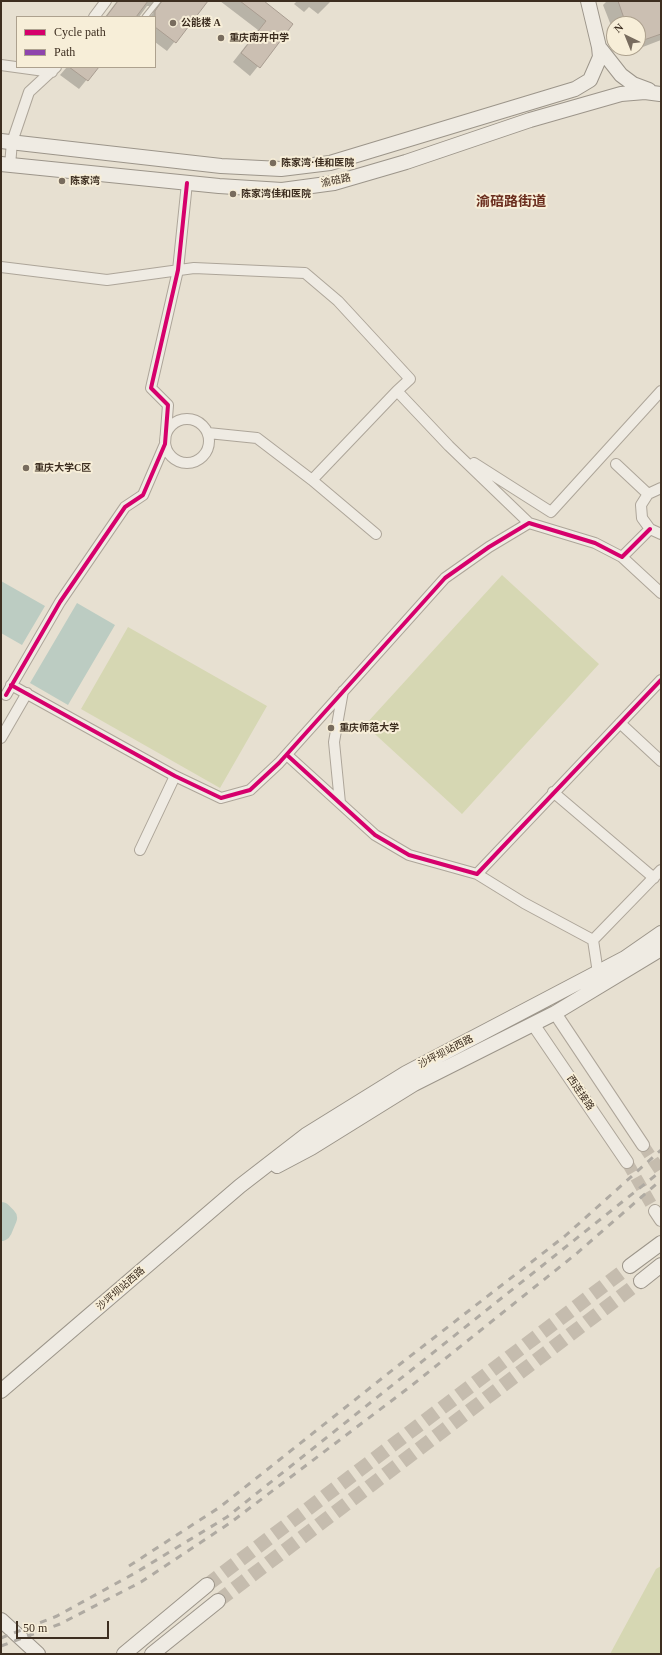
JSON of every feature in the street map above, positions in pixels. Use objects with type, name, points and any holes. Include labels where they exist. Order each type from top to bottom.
[{"type":"main road","points":[[588,1],[599,47],[621,75],[633,84],[661,95]]},
{"type":"main road","name":"渝碚路","points":[[6,142],[228,166],[281,169],[330,163],[575,89],[590,80],[600,57],[599,47]]},
{"type":"main road","name":"渝碚路","points":[[6,164],[187,183],[282,190],[334,183],[406,162],[530,120],[621,94],[645,92],[661,95]]},
{"type":"main road","name":"沙坪坝站西路","points":[[1,1391],[240,1186],[306,1135],[406,1073],[598,973],[625,958],[661,933]]},
{"type":"main road","name":"沙坪坝站西路","points":[[240,1186],[311,1148],[414,1084],[555,1013],[661,949]]},
{"type":"main road","points":[[630,1266],[661,1243]]},
{"type":"main road","points":[[641,1281],[661,1265]]},
{"type":"main road","points":[[124,1654],[207,1585]]},
{"type":"main road","points":[[152,1654],[218,1601]]},
{"type":"main road","points":[[1,1620],[38,1654]]},
{"type":"street","points":[[95,16],[106,1]]},
{"type":"street","points":[[1,65],[16,66]]},
{"type":"street","points":[[33,68],[54,70]]},
{"type":"street","points":[[6,164],[6,142],[29,92],[54,70]]},
{"type":"street","points":[[1,730],[8,725],[12,719],[13,707],[4,693],[11,684],[60,602],[125,507],[143,495],[165,444],[167,431],[171,425],[185,418],[199,422],[208,433],[210,441],[204,455],[192,463],[184,463],[171,457],[165,444],[168,405],[151,388],[178,270],[187,183]]},
{"type":"street","points":[[1,267],[107,280],[194,268],[305,272],[338,301],[410,379],[312,480]]},
{"type":"street","points":[[449,446],[551,512],[661,391]]},
{"type":"street","points":[[397,392],[449,446],[530,523],[596,544],[622,557],[661,593]]},
{"type":"street","points":[[208,433],[257,438],[312,480],[376,534]]},
{"type":"street","points":[[616,464],[648,494]]},
{"type":"street","points":[[661,488],[655,489],[648,494],[641,505],[642,518],[650,529],[661,534]]},
{"type":"street","points":[[11,684],[175,776],[221,798],[250,790],[287,755],[445,578],[489,547],[530,523]]},
{"type":"street","points":[[622,557],[650,529]]},
{"type":"street","points":[[477,874],[553,792],[661,680]]},
{"type":"street","points":[[340,803],[334,742],[343,692]]},
{"type":"street","points":[[1,738],[27,693]]},
{"type":"street","points":[[620,723],[661,761]]},
{"type":"street","points":[[287,755],[375,835],[409,855],[477,874],[524,903],[593,940]]},
{"type":"street","points":[[140,850],[175,776]]},
{"type":"street","points":[[553,792],[657,874],[593,940]]},
{"type":"street","points":[[593,940],[598,973]]},
{"type":"street","points":[[555,1013],[643,1145]]},
{"type":"street","name":"西连接路","points":[[533,1024],[627,1162]]},
{"type":"lane","points":[[146,16],[158,1]]},
{"type":"green space","points":[[502,575],[599,664],[462,814],[365,725]]},
{"type":"green space","points":[[128,627],[267,706],[220,788],[81,709]]},
{"type":"green space","points":[[661,1566],[661,1654],[610,1654],[656,1569]]},
{"type":"shaded area","points":[[1,581],[45,606],[22,645],[1,633]]},
{"type":"shaded area","points":[[77,603],[115,625],[68,705],[30,683]]},
{"type":"building","points":[[118,1],[148,1],[137,16],[107,16]]},
{"type":"building","name":"公能楼 A","points":[[162,1],[208,1],[176,43],[156,28],[155,11]]},
{"type":"building","points":[[240,1],[264,1],[293,24],[260,68],[241,53],[266,21]]},
{"type":"building","points":[[618,1],[661,1],[661,34],[646,39],[646,16],[623,16]]},
{"type":"building","points":[[70,68],[98,68],[88,81]]},
{"type":"waterway","points":[[1,1213],[6,1218],[1,1230]]},
{"type":"tunnel","points":[[643,1145],[661,1172]]},
{"type":"tunnel","points":[[627,1162],[655,1211]]},
{"type":"tunnel","points":[[207,1585],[630,1266]]},
{"type":"tunnel","points":[[218,1601],[641,1281]]},
{"type":"railway","points":[[129,1566],[220,1507],[395,1368],[565,1236],[661,1150]]},
{"type":"railway","points":[[1,1638],[57,1616],[135,1573],[227,1517],[661,1171]]},
{"type":"railway","points":[[1,1646],[60,1624],[141,1582],[230,1523],[411,1386],[576,1254],[661,1180]]},
{"type":"cycle path","points":[[6,695],[60,602],[125,507],[143,495],[165,444],[168,405],[151,388],[178,270],[187,183]]},
{"type":"cycle path","points":[[11,685],[175,776],[221,798],[250,790],[279,763],[445,578],[489,547],[529,523],[595,543],[622,557],[650,529]]},
{"type":"cycle path","points":[[287,755],[375,835],[409,855],[477,874],[661,680]]},
{"type":"place","name":"公能楼 A","points":[[173,23]]},
{"type":"place","name":"重庆南开中学","points":[[221,38]]},
{"type":"place","name":"陈家湾·佳和医院","points":[[273,163]]},
{"type":"place","name":"陈家湾","points":[[62,181]]},
{"type":"place","name":"陈家湾佳和医院","points":[[233,194]]},
{"type":"place","name":"重庆大学C区","points":[[26,468]]},
{"type":"place","name":"重庆师范大学","points":[[331,728]]},
{"type":"district","name":"渝碚路街道","points":[[511,202]]}]
